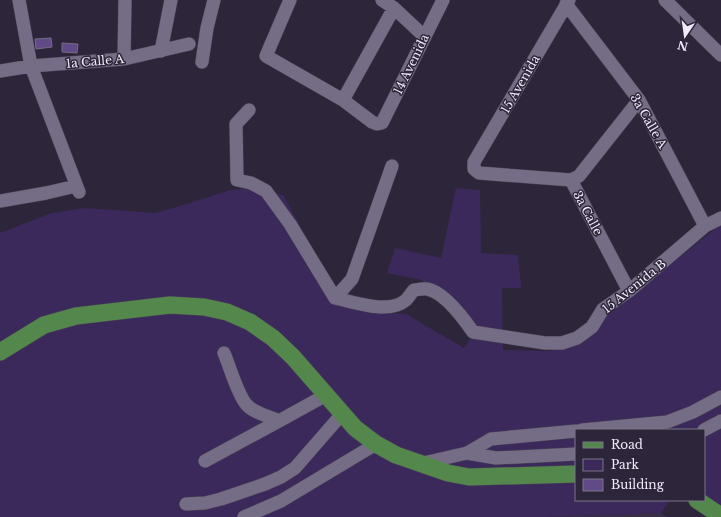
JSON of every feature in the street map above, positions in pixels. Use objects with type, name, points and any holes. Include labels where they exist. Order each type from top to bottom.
[{"type":"main road","points":[[0,352],[44,325],[76,316],[170,305],[204,307],[227,312],[250,322],[273,338],[293,357],[355,428],[376,444],[396,455],[448,473],[469,477],[575,474]]},
{"type":"main road","points":[[698,501],[721,516]]},
{"type":"street","points":[[0,201],[78,189],[31,66],[19,0]]},
{"type":"street","points":[[124,59],[126,0]]},
{"type":"street","points":[[161,51],[171,0]]},
{"type":"street","points":[[202,62],[207,28],[214,0]]},
{"type":"street","points":[[290,0],[266,56],[343,100],[394,8]]},
{"type":"street","points":[[382,0],[394,8],[424,37]]},
{"type":"street","name":"14 Avenida","points":[[343,100],[372,122],[377,124],[382,123],[443,0]]},
{"type":"street","points":[[668,1],[721,55]]},
{"type":"street","name":"3a Calle A","points":[[567,2],[639,100],[706,226]]},
{"type":"street","name":"15 Avenida","points":[[474,169],[474,162],[567,2]]},
{"type":"street","name":"1a Calle A","points":[[0,71],[31,66],[124,59],[190,44]]},
{"type":"street","points":[[571,180],[579,176],[639,100]]},
{"type":"street","points":[[249,110],[236,124],[237,180],[251,183],[266,191],[290,224],[335,298],[352,279],[392,166]]},
{"type":"street","name":"3a Calle","points":[[474,169],[479,173],[571,180],[629,291]]},
{"type":"street","name":"15 Avenida B","points":[[335,298],[373,306],[390,307],[405,301],[414,290],[427,289],[440,295],[452,306],[465,319],[473,332],[545,343],[562,343],[577,338],[592,327],[603,309],[629,291],[706,226],[721,218]]},
{"type":"street","points":[[224,352],[241,394],[247,404],[254,410],[279,421]]},
{"type":"street","points":[[205,461],[326,395]]},
{"type":"street","points":[[593,429],[667,422],[694,412],[721,397]]},
{"type":"street","points":[[186,504],[205,503],[221,499],[281,477],[295,468],[342,414]]},
{"type":"street","points":[[705,429],[721,421]]},
{"type":"street","points":[[419,464],[467,453],[491,439],[575,430]]},
{"type":"street","points":[[244,517],[281,501],[376,444]]},
{"type":"street","points":[[467,453],[496,458],[575,454]]},
{"type":"shaded area","points":[[661,513],[668,517],[546,517]]},
{"type":"green space","points":[[264,187],[284,196],[334,292],[385,313],[406,314],[464,348],[471,338],[422,280],[387,273],[395,248],[441,258],[456,188],[480,190],[481,253],[518,255],[521,288],[502,288],[503,350],[549,351],[581,340],[606,316],[721,224],[721,507],[705,499],[705,429],[575,429],[575,501],[669,501],[661,513],[546,517],[0,517],[0,233],[52,213],[85,208],[155,213],[230,190]]},
{"type":"building","points":[[51,38],[52,47],[36,49],[35,39]]},
{"type":"building","points":[[62,43],[78,44],[77,53],[62,52]]}]
